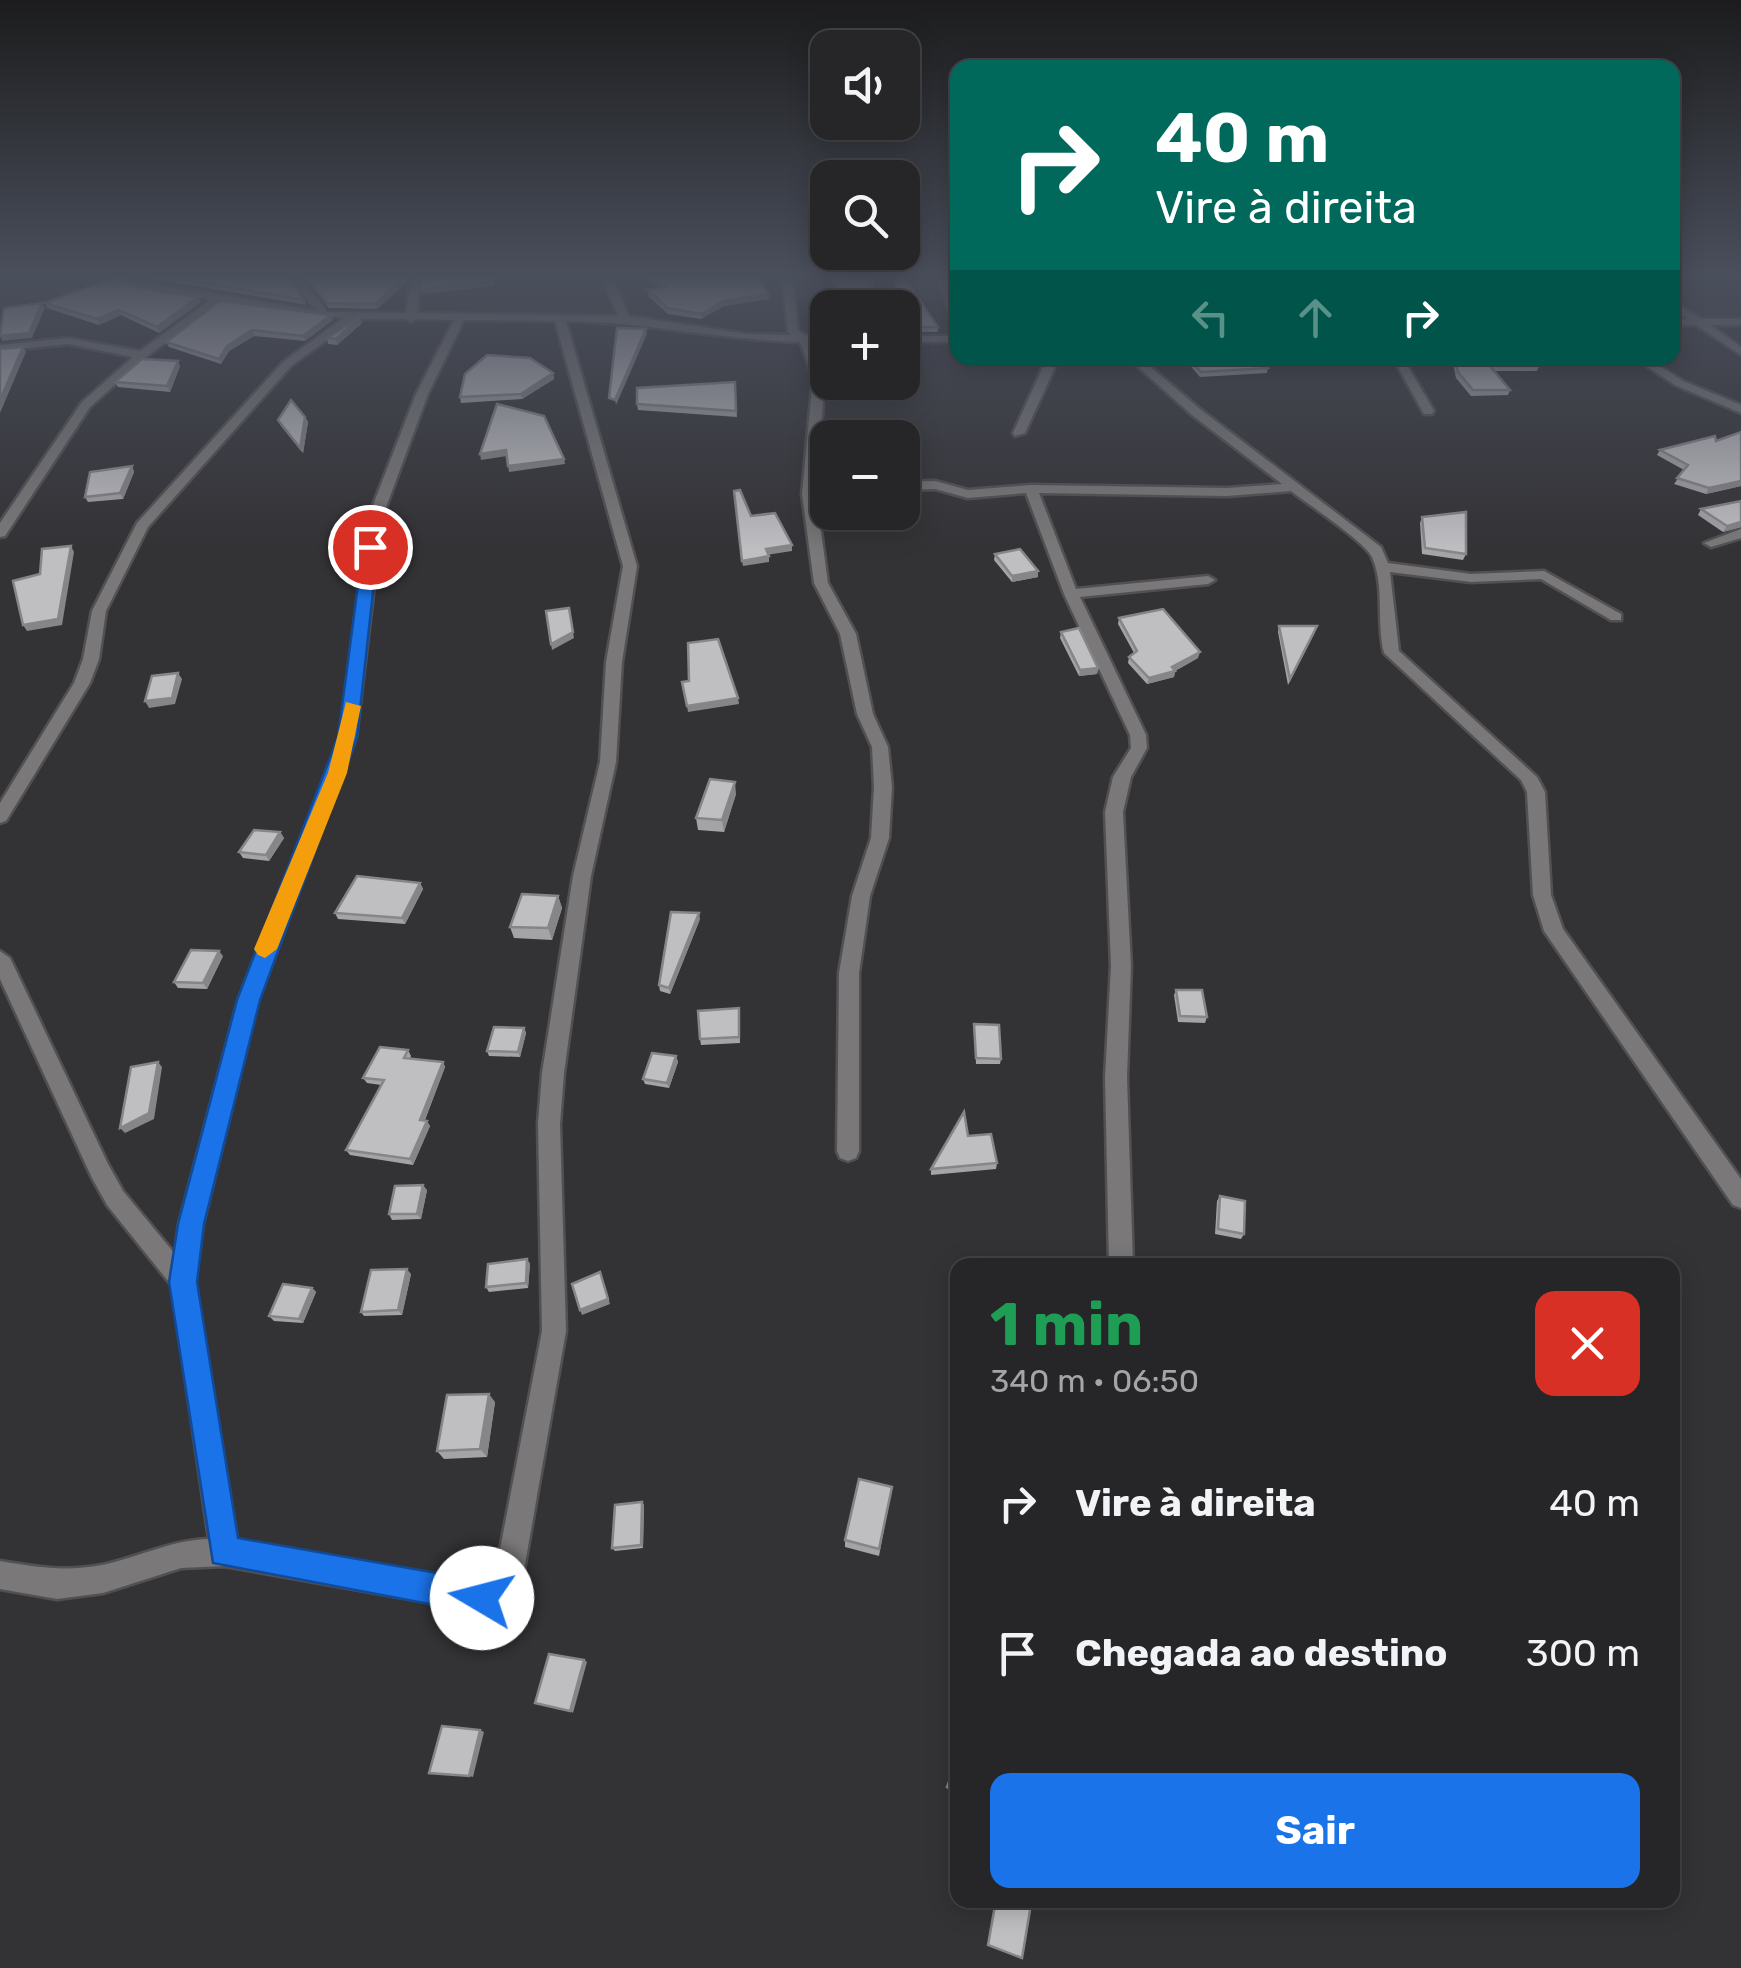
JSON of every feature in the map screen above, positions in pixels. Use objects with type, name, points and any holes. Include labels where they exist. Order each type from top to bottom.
[{"type":"street","points":[[0,533],[86,405],[128,368]]},
{"type":"street","points":[[0,817],[82,683],[91,659],[99,611],[142,526],[284,368]]},
{"type":"street","points":[[224,1552],[183,1282],[191,1224],[248,1000],[348,737],[375,518],[435,368]]},
{"type":"street","points":[[0,1575],[57,1585],[103,1579],[182,1554],[224,1552],[482,1598],[498,1590],[510,1570],[554,1331],[549,1124],[553,1073],[582,876],[608,762],[614,662],[630,580],[630,566],[574,368]]},
{"type":"street","points":[[816,368],[819,420]]},
{"type":"street","points":[[1019,432],[1048,368]]},
{"type":"street","points":[[1146,368],[1365,540],[1384,567],[1386,636],[1392,652],[1528,777],[1536,792],[1542,894],[1554,931],[1741,1198]]},
{"type":"street","points":[[1403,368],[1428,412]]},
{"type":"street","points":[[1655,368],[1679,383],[1741,410]]},
{"type":"street","points":[[920,485],[935,485],[968,494],[1030,489],[1227,492],[1295,488]]},
{"type":"street","points":[[1030,489],[1072,594],[1138,735],[1139,748],[1122,777],[1114,812],[1121,966],[1116,1078],[1120,1258]]},
{"type":"street","points":[[819,530],[821,583],[848,634],[865,714],[880,747],[884,787],[880,838],[861,896],[849,973],[848,1151]]},
{"type":"street","points":[[1712,542],[1741,533]]},
{"type":"street","points":[[1384,567],[1471,578],[1544,575],[1616,617]]},
{"type":"street","points":[[1072,594],[1208,580]]},
{"type":"street","points":[[0,958],[100,1171],[116,1198],[183,1282]]},
{"type":"building","points":[[0,368],[14,368],[0,400]]},
{"type":"building","points":[[132,368],[175,368],[167,386],[115,382]]},
{"type":"building","points":[[472,368],[545,368],[553,373],[521,394],[460,397],[465,374]]},
{"type":"building","points":[[612,368],[629,368],[615,400],[609,398]]},
{"type":"building","points":[[1197,368],[1268,368],[1201,372]]},
{"type":"building","points":[[1457,368],[1492,368],[1510,390],[1473,390]]},
{"type":"building","points":[[735,382],[736,411],[637,404],[637,388]]},
{"type":"building","points":[[291,400],[305,417],[300,448],[278,420]]},
{"type":"building","points":[[497,404],[544,416],[564,459],[508,466],[506,450],[480,454]]},
{"type":"building","points":[[1741,432],[1741,481],[1709,488],[1677,478],[1688,465],[1660,450],[1715,436],[1716,441]]},
{"type":"building","points":[[132,466],[120,493],[85,497],[90,472]]},
{"type":"building","points":[[740,490],[751,516],[775,513],[792,545],[766,549],[769,556],[742,561],[734,491]]},
{"type":"building","points":[[1741,501],[1741,522],[1727,526],[1701,509]]},
{"type":"building","points":[[1466,512],[1466,554],[1425,548],[1422,517]]},
{"type":"building","points":[[71,546],[58,619],[23,625],[13,581],[40,574],[42,549]]},
{"type":"building","points":[[1020,549],[1038,571],[1012,576],[995,554]]},
{"type":"building","points":[[569,608],[573,632],[551,644],[546,611]]},
{"type":"building","points":[[1163,609],[1200,652],[1172,667],[1175,671],[1149,678],[1129,657],[1137,651],[1119,618]]},
{"type":"building","points":[[1279,626],[1317,626],[1290,679]]},
{"type":"building","points":[[1079,628],[1098,668],[1080,670],[1061,632]]},
{"type":"building","points":[[718,639],[738,698],[687,706],[682,682],[689,681],[688,643]]},
{"type":"building","points":[[178,673],[172,698],[145,701],[152,676]]},
{"type":"building","points":[[710,779],[735,782],[722,820],[696,818]]},
{"type":"building","points":[[254,830],[280,832],[266,855],[239,852]]},
{"type":"building","points":[[357,876],[420,883],[402,918],[335,913]]},
{"type":"building","points":[[522,894],[558,896],[548,928],[510,927]]},
{"type":"building","points":[[671,912],[699,913],[669,988],[659,985]]},
{"type":"building","points":[[191,950],[219,951],[203,983],[174,982]]},
{"type":"building","points":[[1176,990],[1202,990],[1207,1017],[1180,1016]]},
{"type":"building","points":[[739,1008],[739,1037],[700,1039],[698,1011]]},
{"type":"building","points":[[974,1024],[999,1025],[1001,1059],[976,1058]]},
{"type":"building","points":[[494,1027],[524,1028],[518,1052],[487,1051]]},
{"type":"building","points":[[380,1047],[408,1050],[404,1058],[443,1062],[420,1120],[427,1121],[410,1159],[346,1150],[384,1080],[363,1078]]},
{"type":"building","points":[[652,1053],[676,1056],[667,1083],[643,1079]]},
{"type":"building","points":[[158,1062],[149,1113],[120,1128],[131,1067]]},
{"type":"building","points":[[964,1112],[968,1136],[991,1134],[997,1163],[931,1169]]},
{"type":"building","points":[[423,1185],[417,1214],[389,1214],[395,1186]]},
{"type":"building","points":[[1220,1196],[1245,1201],[1244,1234],[1218,1229]]},
{"type":"building","points":[[527,1259],[526,1283],[486,1287],[488,1264]]},
{"type":"building","points":[[407,1269],[398,1310],[361,1312],[371,1270]]},
{"type":"building","points":[[600,1272],[608,1299],[580,1310],[572,1284]]},
{"type":"building","points":[[283,1284],[312,1288],[299,1319],[269,1316]]},
{"type":"building","points":[[489,1394],[480,1449],[437,1451],[447,1395]]},
{"type":"building","points":[[859,1479],[892,1487],[879,1549],[845,1540]]},
{"type":"building","points":[[642,1502],[641,1545],[612,1548],[615,1505]]},
{"type":"building","points":[[549,1654],[584,1660],[570,1711],[535,1703]]},
{"type":"building","points":[[442,1726],[480,1730],[469,1776],[429,1773]]},
{"type":"building","points":[[995,1908],[1030,1908],[1022,1958],[988,1945]]},
{"type":"slow traffic","points":[[265,949],[338,773],[352,706]]},
{"type":"route","points":[[370,547],[348,737],[338,773],[272,930],[248,1000],[191,1224],[183,1282],[224,1552],[482,1598]]}]
